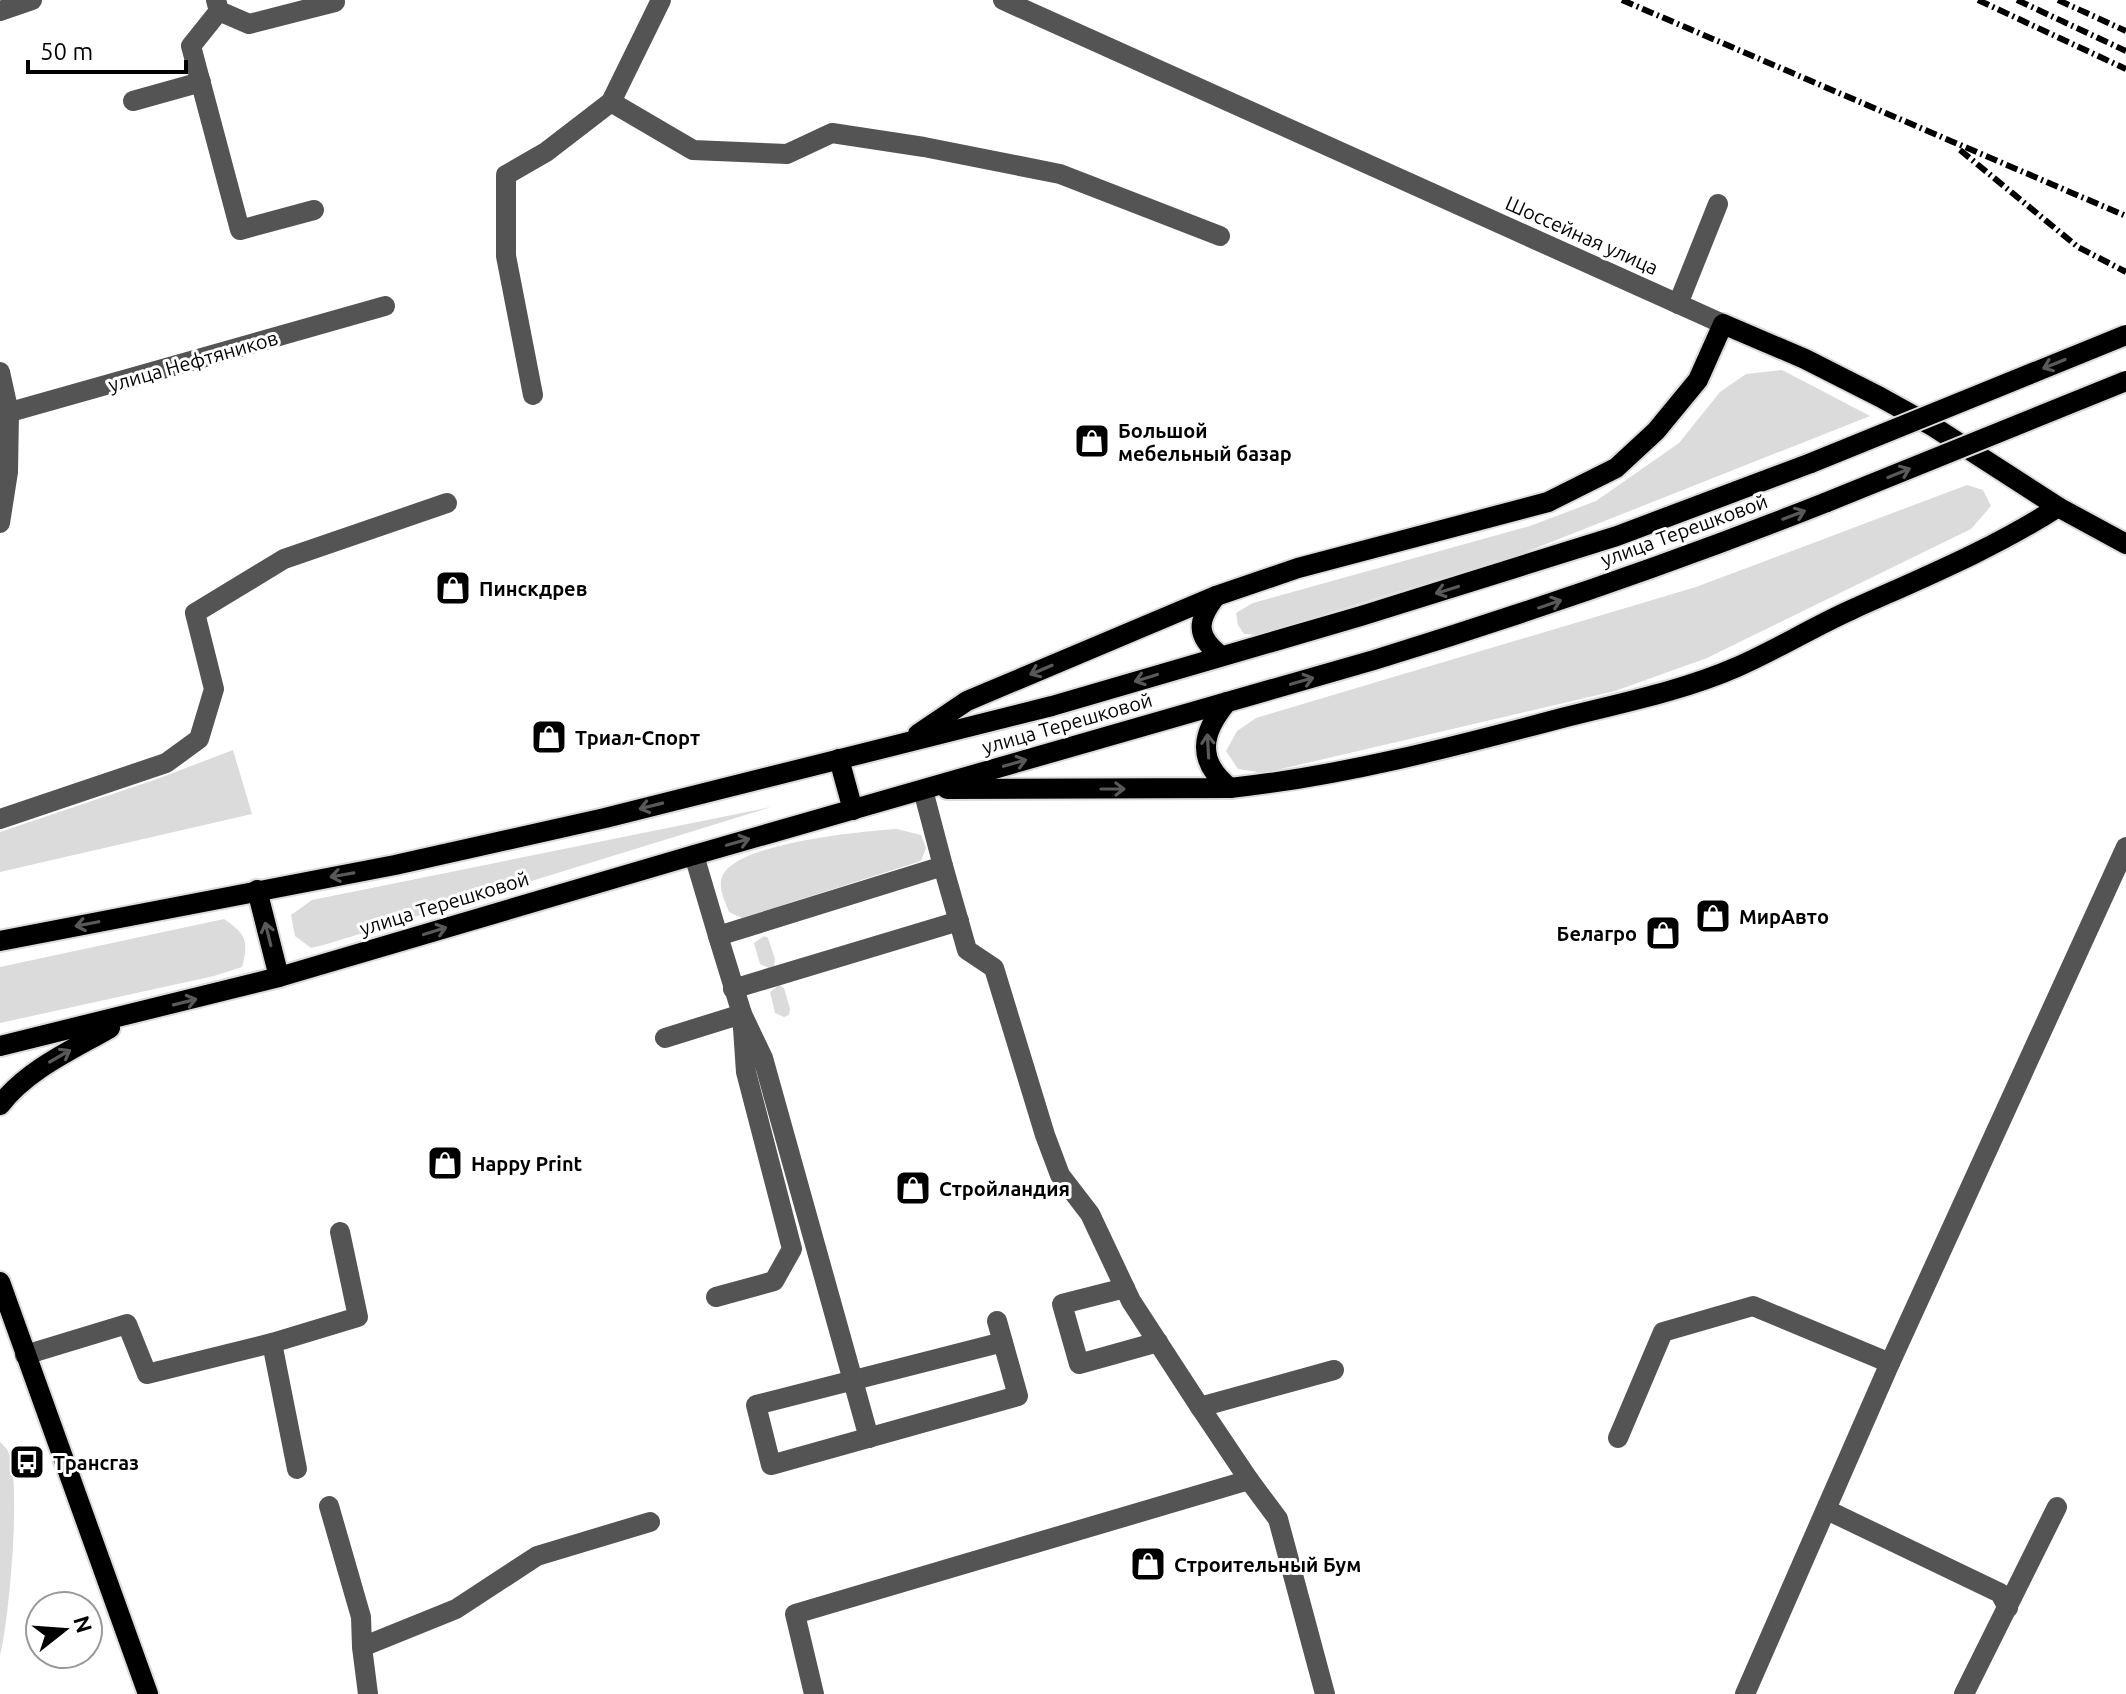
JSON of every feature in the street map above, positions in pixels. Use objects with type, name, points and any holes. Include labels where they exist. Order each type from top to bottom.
[{"type":"main road","name":"Шоссейная улица","points":[[1723,324],[1805,359],[1880,397],[1934,427],[2058,507],[2126,544]]},
{"type":"main road","points":[[908,741],[967,701],[1216,596],[1298,568],[1548,502],[1585,485],[1616,468],[1656,431],[1698,380],[1723,324]]},
{"type":"main road","name":"улица Терешковой","points":[[0,941],[395,865],[605,818],[1052,706],[1361,616],[1617,536],[1811,463],[2126,335]]},
{"type":"main road","name":"улица Терешковой","points":[[0,1046],[279,977],[1481,627],[1646,570],[1827,502],[2126,381]]},
{"type":"main road","points":[[923,790],[1230,788],[1304,779],[1413,755],[1687,686],[1737,667],[1844,613],[1963,560],[2024,529],[2058,507]]},
{"type":"main road","points":[[1216,596],[1203,613],[1201,626],[1204,639],[1221,656]]},
{"type":"main road","points":[[1227,702],[1212,720],[1206,736],[1206,752],[1217,778],[1230,788]]},
{"type":"main road","points":[[839,759],[853,810]]},
{"type":"main road","points":[[257,890],[279,977]]},
{"type":"main road","points":[[0,1105],[9,1093],[44,1066],[131,1016]]},
{"type":"main road","points":[[0,1282],[148,1694]]},
{"type":"street","points":[[0,11],[32,0]]},
{"type":"street","points":[[533,395],[506,256],[506,175],[546,152],[611,102],[661,0]]},
{"type":"street","name":"Шоссейная улица","points":[[1003,0],[1723,324]]},
{"type":"street","points":[[314,210],[240,230],[191,46],[218,5],[249,24],[335,2]]},
{"type":"street","points":[[133,101],[201,82]]},
{"type":"street","points":[[611,102],[693,150],[787,154],[832,133],[909,145],[1060,174],[1220,236]]},
{"type":"street","points":[[1678,304],[1718,204]]},
{"type":"street","name":"улица Нефтяников","points":[[4,414],[385,306]]},
{"type":"street","points":[[0,372],[8,472],[0,523]]},
{"type":"street","points":[[0,819],[166,763],[199,739],[214,689],[195,613],[284,559],[447,503]]},
{"type":"street","points":[[923,790],[967,950],[994,968],[1060,1175],[1090,1214],[1125,1288],[1158,1342],[1278,1519],[1325,1694]]},
{"type":"street","points":[[1745,1694],[1890,1363],[2126,847]]},
{"type":"street","points":[[694,855],[733,989],[763,1058],[869,1438]]},
{"type":"street","points":[[718,936],[943,866]]},
{"type":"street","points":[[733,989],[959,921]]},
{"type":"street","points":[[665,1038],[742,1014]]},
{"type":"street","points":[[716,1297],[774,1281],[792,1249],[746,1072],[742,1014]]},
{"type":"street","points":[[25,1355],[127,1324],[147,1374],[272,1343],[358,1317],[340,1232]]},
{"type":"street","points":[[1125,1288],[1062,1304],[1079,1364],[1158,1342]]},
{"type":"street","points":[[1618,1438],[1663,1332],[1753,1306],[1890,1363]]},
{"type":"street","points":[[997,1321],[1003,1342],[1018,1396],[771,1465],[756,1405],[1003,1342]]},
{"type":"street","points":[[272,1343],[297,1469]]},
{"type":"street","points":[[1200,1407],[1334,1370]]},
{"type":"street","points":[[814,1694],[795,1614],[1249,1480]]},
{"type":"street","points":[[329,1506],[361,1617],[368,1694]]},
{"type":"street","points":[[1964,1694],[2057,1507]]},
{"type":"street","points":[[1827,1510],[2000,1593],[2008,1608]]},
{"type":"street","points":[[362,1647],[456,1609],[537,1556],[650,1522]]},
{"type":"shaded area","points":[[1782,370],[1870,416],[1521,554],[1257,635],[1244,634],[1238,625],[1236,613],[1253,603],[1530,526],[1596,501],[1679,443],[1720,392],[1746,374]]},
{"type":"shaded area","points":[[1967,485],[1983,490],[1991,506],[1971,529],[1707,658],[1615,691],[1264,773],[1238,769],[1226,751],[1237,731],[1256,718],[1696,587]]},
{"type":"shaded area","points":[[233,750],[252,814],[0,872],[0,832]]},
{"type":"shaded area","points":[[771,807],[327,944],[311,948],[295,936],[291,915],[312,900]]},
{"type":"shaded area","points":[[897,829],[921,835],[926,848],[921,861],[742,918],[729,912],[721,890],[722,877],[732,865],[750,855],[802,841]]},
{"type":"shaded area","points":[[224,919],[244,939],[242,967],[214,976],[0,1023],[0,967]]},
{"type":"shaded area","points":[[764,936],[768,938],[775,959],[774,966],[769,968],[760,964],[754,943]]},
{"type":"shaded area","points":[[779,985],[784,988],[790,1009],[789,1015],[784,1017],[775,1013],[770,992]]},
{"type":"shaded area","points":[[0,1442],[8,1451],[12,1467],[14,1519],[10,1583],[0,1655]]},
{"type":"railway","points":[[1622,0],[2126,216]]},
{"type":"railway","points":[[1978,0],[2126,69]]},
{"type":"railway","points":[[2017,0],[2126,51]]},
{"type":"railway","points":[[2058,0],[2126,31]]},
{"type":"railway","points":[[1960,150],[2078,247],[2126,272]]},
{"type":"place","name":"Большой мебельный базар","points":[[1092,441]]},
{"type":"place","name":"Пинскдрев","points":[[453,588]]},
{"type":"place","name":"Триал-Спорт","points":[[549,737]]},
{"type":"place","name":"МирАвто","points":[[1713,916]]},
{"type":"place","name":"Белагро","points":[[1663,933]]},
{"type":"place","name":"Happy Print","points":[[445,1163]]},
{"type":"place","name":"Стройландия","points":[[913,1188]]},
{"type":"place","name":"Трансгаз","points":[[27,1462]]},
{"type":"place","name":"Строительный Бум","points":[[1148,1564]]}]
